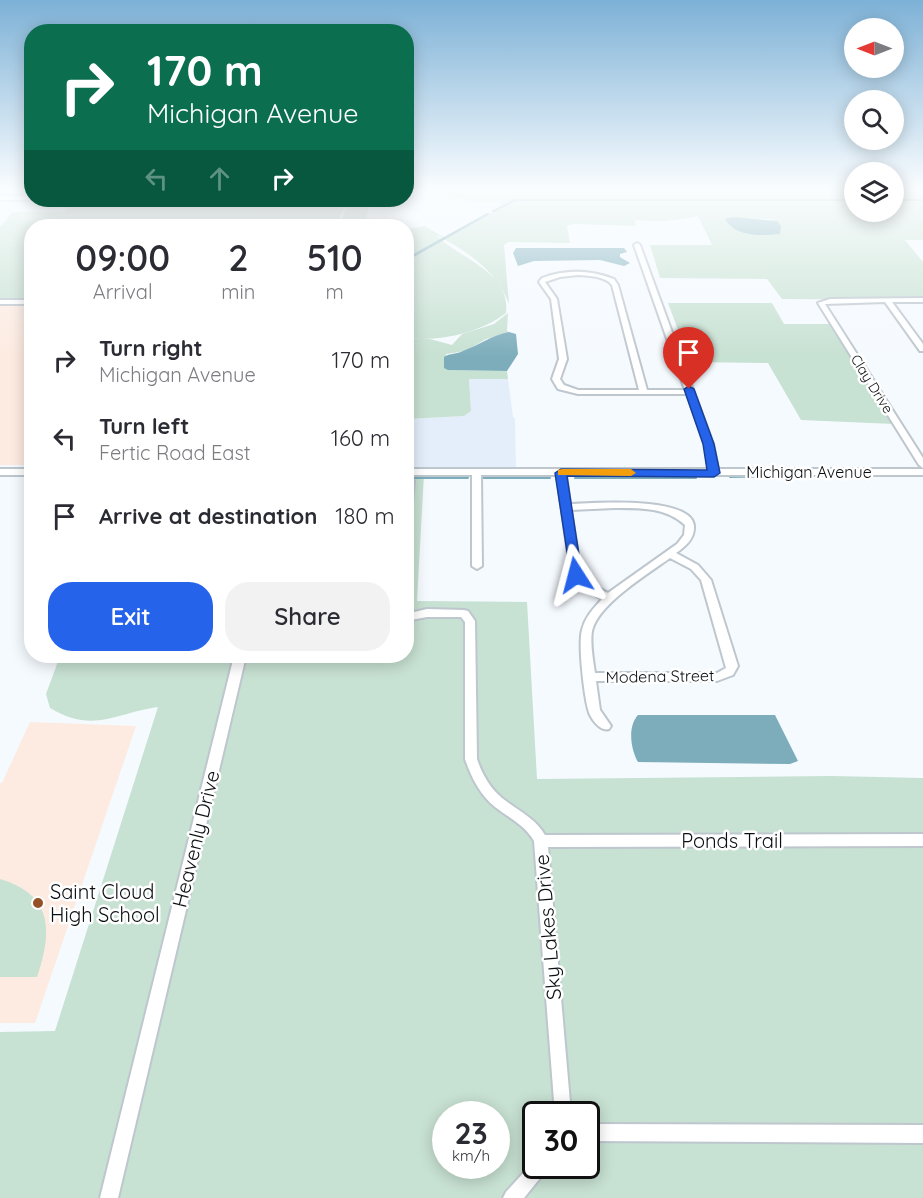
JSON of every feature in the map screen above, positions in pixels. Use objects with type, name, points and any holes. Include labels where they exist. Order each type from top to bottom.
[{"type":"street","points":[[637,245],[709,444],[714,473]]},
{"type":"street","points":[[648,392],[612,280],[590,275],[560,275],[544,279],[543,286],[554,299],[563,359],[557,375],[558,383],[568,390],[578,392],[691,394]]},
{"type":"street","points":[[887,301],[923,300]]},
{"type":"street","points":[[887,301],[923,349]]},
{"type":"street","name":"Clay Drive","points":[[887,301],[820,303],[923,465]]},
{"type":"street","points":[[0,303],[24,302]]},
{"type":"street","points":[[0,472],[24,472]]},
{"type":"street","points":[[476,472],[477,566]]},
{"type":"street","name":"Michigan Avenue","points":[[414,477],[476,472],[923,472]]},
{"type":"street","points":[[561,473],[576,575],[585,585],[609,598]]},
{"type":"street","points":[[566,507],[652,506],[676,511],[688,521],[690,531],[680,546],[609,598],[596,613],[587,630],[586,650],[594,711],[605,726]]},
{"type":"street","name":"Modena Street","points":[[590,677],[717,676],[727,675],[732,670],[706,580],[701,572],[669,554]]},
{"type":"street","name":"Sky Lakes Drive","points":[[414,616],[427,613],[468,616],[470,621],[471,759],[475,772],[498,802],[526,820],[536,830],[541,841],[562,1101]]},
{"type":"street","name":"Heavenly Drive","points":[[109,1198],[238,663]]},
{"type":"street","name":"Ponds Trail","points":[[541,841],[923,840]]},
{"type":"street","points":[[600,1132],[923,1134]]},
{"type":"street","points":[[512,1198],[528,1179]]},
{"type":"shaded area","points":[[24,304],[24,465],[0,465],[0,305]]},
{"type":"shaded area","points":[[469,379],[508,379],[515,418],[516,471],[414,470],[414,419],[464,416],[471,411]]},
{"type":"shaded area","name":"Saint Cloud High School","points":[[30,722],[136,726],[35,1023],[0,1023],[0,783]]},
{"type":"green space","points":[[0,245],[24,245],[24,300],[0,300]]},
{"type":"green space","points":[[414,245],[449,245],[481,267],[499,284],[489,272],[480,263],[454,245],[504,245],[509,304],[501,288],[506,313],[472,331],[432,339],[414,339]]},
{"type":"green space","points":[[650,245],[909,245],[923,262],[923,300],[782,299],[767,279],[660,278]]},
{"type":"green space","points":[[668,303],[772,303],[784,324],[831,324],[894,424],[801,420],[768,363],[690,362]]},
{"type":"green space","points":[[508,313],[507,331],[509,332],[486,339],[465,351],[446,354],[448,370],[507,371],[508,379],[469,379],[471,411],[464,416],[414,419],[414,339],[430,339],[452,345],[462,334],[494,324]]},
{"type":"green space","points":[[414,474],[424,474],[417,601],[527,602],[537,779],[832,776],[923,778],[923,1198],[0,1198],[0,1032],[55,1031],[158,707],[92,721],[66,716],[50,708],[46,694],[57,663],[414,663]]},
{"type":"green space","points":[[0,879],[18,886],[31,895],[39,905],[44,917],[45,945],[37,977],[0,977]]},
{"type":"water","points":[[516,248],[624,248],[627,252],[620,254],[620,257],[630,263],[624,266],[600,260],[534,261],[518,266],[513,253]]},
{"type":"water","points":[[509,332],[516,334],[518,354],[507,371],[448,370],[444,368],[444,357]]},
{"type":"water","points":[[638,715],[775,715],[798,761],[790,764],[638,762],[631,732]]},
{"type":"waterway","points":[[414,255],[432,245]]},
{"type":"waterway","points":[[788,476],[862,475]]},
{"type":"waterway","points":[[873,476],[923,475]]},
{"type":"waterway","points":[[730,477],[777,476]]},
{"type":"waterway","points":[[414,478],[468,478]]},
{"type":"waterway","points":[[482,478],[550,478]]},
{"type":"waterway","points":[[575,478],[696,478]]},
{"type":"slow traffic","points":[[562,473],[631,473]]},
{"type":"place","name":"Saint Cloud High School","points":[[38,903]]},
{"type":"route","points":[[576,575],[561,473],[714,473],[709,444],[689,389]]}]
